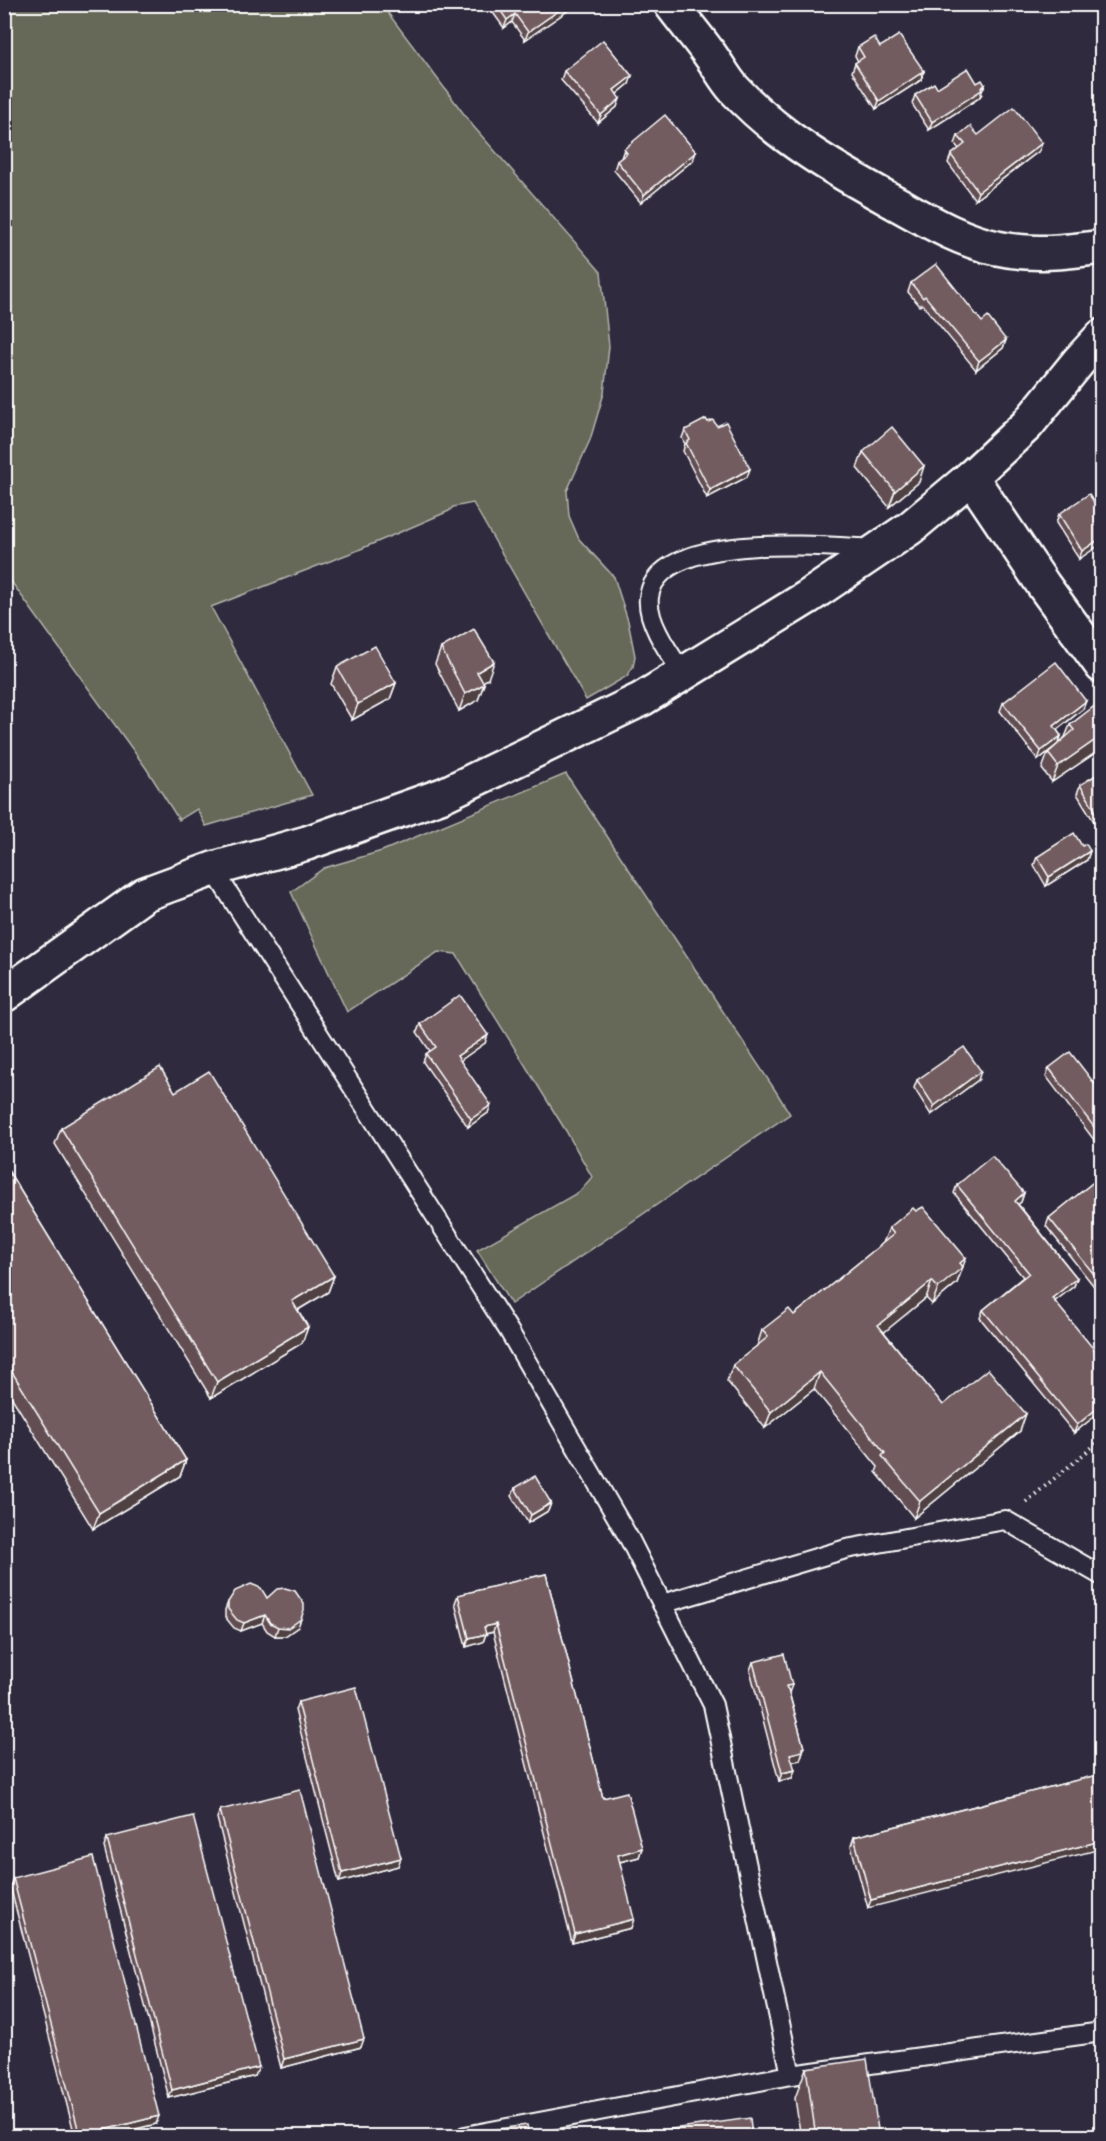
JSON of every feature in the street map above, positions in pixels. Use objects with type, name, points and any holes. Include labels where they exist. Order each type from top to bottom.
[{"type":"street","points":[[671,4],[739,94],[792,141],[838,171],[953,234],[998,249],[1053,252],[1101,247]]},
{"type":"street","points":[[4,995],[145,894],[213,869],[307,843],[442,795],[642,699],[684,675],[882,549],[910,528],[971,477],[1027,425],[1101,336]]},
{"type":"street","points":[[971,477],[1101,666]]},
{"type":"lane","points":[[684,675],[667,650],[651,615],[649,597],[654,581],[677,562],[699,552],[767,545],[882,549]]},
{"type":"lane","points":[[213,869],[509,1331],[630,1540],[713,1705],[791,2075]]},
{"type":"lane","points":[[662,1604],[846,1549],[1005,1520],[1101,1576]]},
{"type":"lane","points":[[465,2136],[791,2075],[1101,2032]]},
{"type":"path","points":[[1005,1520],[1101,1439]]},
{"type":"green space","points":[[4,5],[382,5],[473,126],[601,272],[609,346],[604,393],[590,440],[567,491],[569,516],[579,539],[614,577],[628,621],[635,656],[633,667],[627,676],[586,700],[473,503],[453,507],[449,511],[356,551],[211,607],[312,795],[206,826],[197,809],[179,820],[146,768],[5,573]]},
{"type":"green space","points":[[566,774],[790,1114],[511,1304],[477,1250],[579,1192],[592,1177],[456,954],[438,952],[347,1012],[291,892],[324,868],[382,851]]},
{"type":"building","points":[[496,4],[568,4],[528,32],[515,14],[507,20]]},
{"type":"building","points":[[899,35],[924,71],[879,101],[855,63],[864,57],[858,47],[874,37],[880,47]]},
{"type":"building","points":[[603,40],[632,76],[614,90],[620,99],[601,115],[564,71]]},
{"type":"building","points":[[968,68],[977,83],[982,80],[985,85],[981,88],[982,90],[932,122],[915,95],[934,83],[937,88]]},
{"type":"building","points":[[1014,107],[1042,143],[978,192],[951,155],[965,144],[958,136],[970,126],[978,135]]},
{"type":"building","points":[[665,115],[696,152],[644,195],[617,161],[627,153],[624,149]]},
{"type":"building","points":[[936,264],[982,322],[988,317],[1006,340],[979,361],[925,296],[923,298],[911,283]]},
{"type":"building","points":[[706,419],[708,422],[713,420],[717,426],[726,422],[750,469],[710,490],[686,443],[690,440],[685,430]]},
{"type":"building","points":[[892,427],[924,466],[895,491],[863,452]]},
{"type":"building","points":[[1089,494],[1101,513],[1101,538],[1082,551],[1059,514]]},
{"type":"building","points":[[474,629],[494,662],[477,672],[484,684],[465,694],[441,648]]},
{"type":"building","points":[[375,646],[396,683],[358,704],[337,667]]},
{"type":"building","points":[[1056,662],[1086,701],[1054,726],[1061,736],[1041,751],[1003,703]]},
{"type":"building","points":[[1097,704],[1101,709],[1101,736],[1058,766],[1048,753],[1074,730],[1070,725]]},
{"type":"building","points":[[1101,772],[1101,820],[1080,785]]},
{"type":"building","points":[[1074,833],[1082,846],[1086,844],[1090,851],[1049,877],[1037,857]]},
{"type":"building","points":[[460,995],[488,1035],[457,1056],[491,1105],[471,1119],[426,1054],[436,1047],[420,1024]]},
{"type":"building","points":[[964,1047],[981,1071],[934,1106],[917,1080]]},
{"type":"building","points":[[1070,1052],[1101,1092],[1101,1128],[1097,1131],[1049,1068]]},
{"type":"building","points":[[160,1067],[175,1092],[209,1071],[334,1276],[292,1301],[308,1327],[217,1382],[61,1128]]},
{"type":"building","points":[[992,1156],[1024,1193],[1015,1201],[1077,1278],[1052,1298],[1101,1358],[1101,1405],[1077,1425],[983,1310],[1029,1273],[957,1185]]},
{"type":"building","points":[[4,1164],[186,1460],[99,1513],[4,1359]]},
{"type":"building","points":[[1101,1176],[1101,1283],[1049,1218]]},
{"type":"building","points":[[923,1207],[966,1258],[960,1263],[963,1267],[938,1288],[932,1281],[878,1325],[943,1405],[988,1369],[1026,1414],[920,1501],[882,1456],[885,1453],[820,1372],[771,1412],[733,1365],[768,1337],[762,1330],[789,1309],[794,1315],[894,1234],[889,1228],[913,1208],[916,1211]]},
{"type":"building","points":[[535,1476],[551,1503],[531,1515],[515,1488]]},
{"type":"building","points":[[546,1574],[603,1798],[627,1792],[642,1848],[618,1855],[634,1919],[575,1934],[496,1624],[484,1627],[486,1634],[469,1638],[458,1595]]},
{"type":"building","points":[[251,1584],[261,1588],[267,1598],[277,1589],[285,1588],[295,1591],[304,1604],[301,1619],[288,1628],[270,1623],[265,1615],[244,1623],[237,1620],[228,1609],[228,1602],[235,1591]]},
{"type":"building","points":[[784,1654],[792,1685],[786,1686],[804,1748],[802,1748],[803,1751],[790,1754],[795,1770],[782,1773],[753,1662]]},
{"type":"building","points":[[356,1687],[401,1858],[342,1873],[298,1702]]},
{"type":"building","points":[[1101,1774],[1101,1841],[871,1900],[854,1837]]},
{"type":"building","points":[[300,1790],[364,2039],[284,2059],[220,1810]]},
{"type":"building","points":[[193,1816],[259,2067],[172,2090],[107,1838]]},
{"type":"building","points":[[93,1857],[159,2116],[80,2136],[13,1878]]},
{"type":"building","points":[[867,2059],[879,2136],[792,2136],[792,2133],[815,2130],[806,2068]]},
{"type":"building","points":[[750,2118],[752,2136],[622,2136]]},
{"type":"building","points":[[527,2125],[529,2136],[448,2136]]}]
